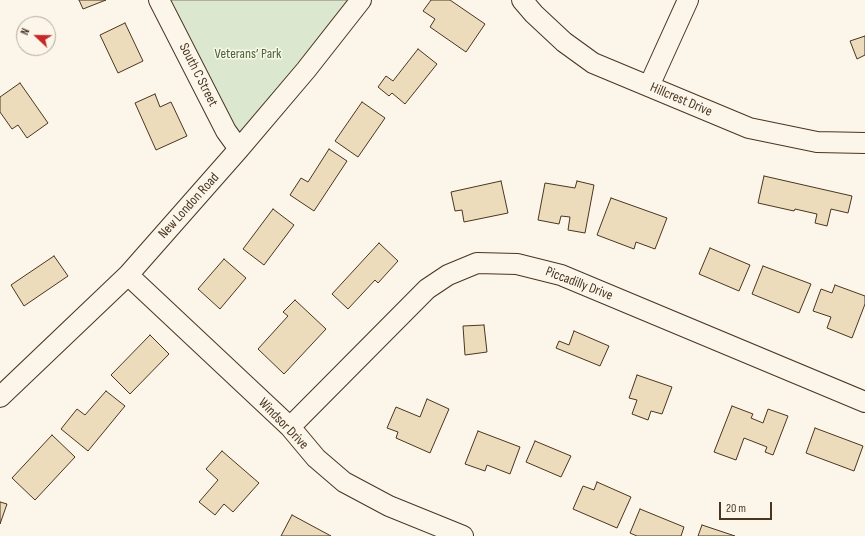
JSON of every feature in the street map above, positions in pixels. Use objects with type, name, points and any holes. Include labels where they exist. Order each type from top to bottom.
[{"type":"street","name":"South C Street","points":[[159,0],[226,131],[239,149]]},
{"type":"street","name":"New London Road","points":[[0,397],[128,275],[239,149],[306,70],[361,0]]},
{"type":"street","name":"Hillcrest Drive","points":[[522,0],[534,14],[564,42],[593,63],[749,128],[817,142],[865,143]]},
{"type":"street","points":[[649,86],[688,0]]},
{"type":"street","name":"Piccadilly Drive","points":[[290,427],[427,289],[448,275],[477,263],[517,264],[561,275],[865,402]]},
{"type":"street","name":"Windsor Drive","points":[[128,275],[290,427],[316,458],[344,482],[389,506],[463,536]]},
{"type":"green space","name":"Veterans’ Park","points":[[159,0],[361,0],[239,149]]},
{"type":"building","points":[[79,0],[106,0],[83,9]]},
{"type":"building","points":[[431,0],[450,0],[485,24],[466,52],[430,27],[435,19],[423,11]]},
{"type":"building","points":[[125,23],[143,61],[118,73],[100,35]]},
{"type":"building","points":[[865,36],[865,55],[857,59],[850,41]]},
{"type":"building","points":[[418,49],[437,64],[405,104],[392,93],[389,96],[378,87],[386,76],[393,81]]},
{"type":"building","points":[[20,83],[48,123],[27,138],[18,125],[12,129],[0,112],[0,97]]},
{"type":"building","points":[[155,94],[160,107],[171,102],[187,136],[156,150],[135,103]]},
{"type":"building","points":[[362,102],[385,118],[358,157],[335,141]]},
{"type":"building","points":[[329,149],[347,161],[314,211],[290,195],[301,178],[308,182]]},
{"type":"building","points":[[764,176],[852,196],[848,213],[831,209],[827,226],[815,223],[817,214],[795,209],[794,211],[758,203]]},
{"type":"building","points":[[501,181],[508,213],[464,222],[462,210],[455,211],[451,192]]},
{"type":"building","points":[[577,181],[594,185],[585,233],[568,230],[570,217],[561,216],[559,224],[538,220],[545,183],[575,188]]},
{"type":"building","points":[[611,198],[667,218],[655,249],[636,242],[634,249],[597,235]]},
{"type":"building","points":[[273,209],[294,225],[264,265],[243,249]]},
{"type":"building","points":[[379,243],[398,261],[378,283],[375,280],[348,309],[332,294]]},
{"type":"building","points":[[710,248],[750,265],[739,291],[699,274]]},
{"type":"building","points":[[54,256],[68,276],[24,306],[11,285]]},
{"type":"building","points":[[224,259],[246,278],[220,309],[198,289]]},
{"type":"building","points":[[763,266],[811,284],[799,313],[752,294]]},
{"type":"building","points":[[835,285],[865,296],[865,304],[852,338],[827,328],[831,317],[813,311],[821,289],[832,293]]},
{"type":"building","points":[[295,300],[326,329],[284,374],[258,349],[288,316],[283,312]]},
{"type":"building","points":[[484,325],[487,352],[465,355],[463,326]]},
{"type":"building","points":[[574,331],[609,346],[600,366],[556,348],[559,341],[569,345]]},
{"type":"building","points":[[150,335],[169,354],[130,394],[111,375]]},
{"type":"building","points":[[637,375],[672,387],[662,414],[651,411],[648,420],[632,414],[637,400],[629,398]]},
{"type":"building","points":[[106,391],[125,406],[88,451],[61,429],[77,409],[85,415]]},
{"type":"building","points":[[427,399],[449,409],[430,453],[396,438],[398,432],[387,428],[396,407],[420,417]]},
{"type":"building","points":[[732,406],[753,414],[751,418],[763,423],[768,409],[788,416],[773,455],[765,452],[767,447],[744,438],[736,460],[714,452]]},
{"type":"building","points":[[815,428],[863,446],[854,471],[806,453]]},
{"type":"building","points":[[478,431],[520,447],[510,474],[487,465],[485,471],[465,464]]},
{"type":"building","points":[[52,435],[75,457],[35,500],[12,478]]},
{"type":"building","points":[[535,441],[571,456],[561,477],[526,462]]},
{"type":"building","points":[[222,451],[259,483],[233,512],[224,504],[215,515],[199,502],[218,480],[206,469]]},
{"type":"building","points":[[597,482],[631,497],[617,528],[573,509],[583,486],[594,490]]},
{"type":"building","points":[[0,502],[7,504],[0,524]]},
{"type":"building","points":[[640,509],[684,527],[681,536],[637,536],[630,533]]},
{"type":"building","points":[[292,515],[331,536],[281,536]]},
{"type":"building","points":[[702,525],[735,536],[698,536]]}]
